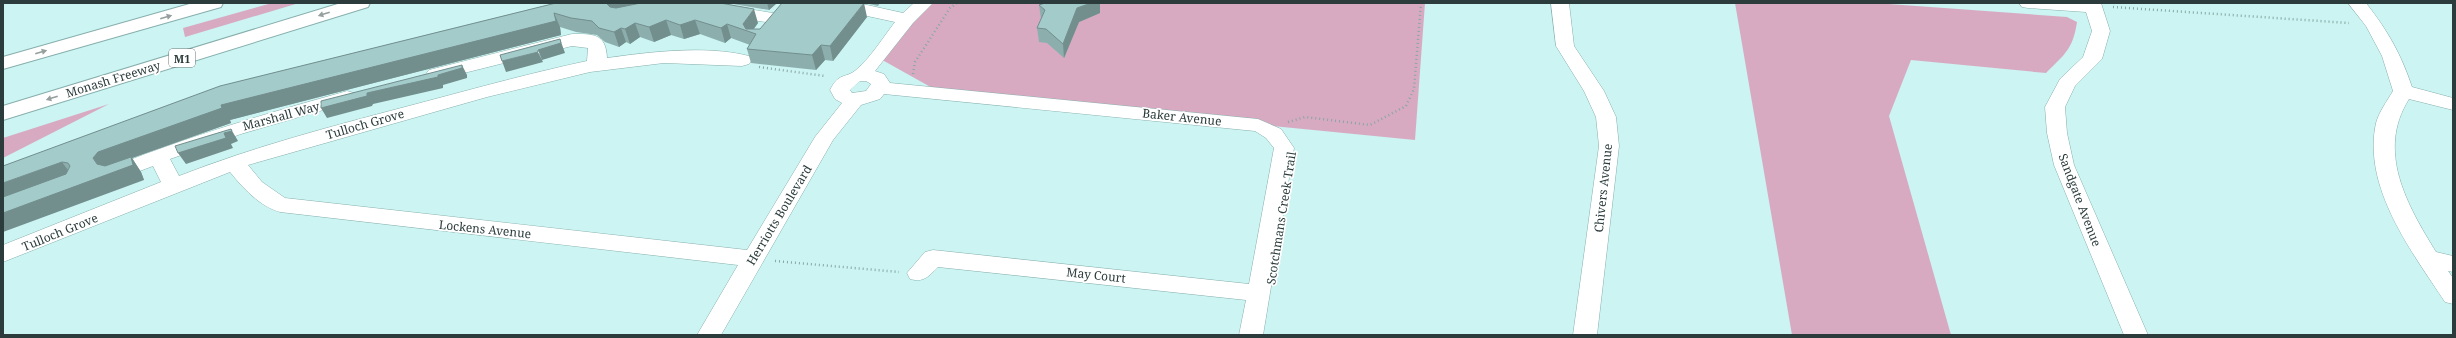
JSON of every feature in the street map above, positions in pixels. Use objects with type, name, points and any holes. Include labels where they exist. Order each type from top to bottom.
[{"type":"highway","points":[[3,63],[214,3]]},
{"type":"highway","name":"Monash Freeway","points":[[3,113],[361,3]]},
{"type":"street","points":[[718,3],[717,5],[730,12],[778,13],[761,33]]},
{"type":"street","points":[[832,3],[907,19]]},
{"type":"street","points":[[862,75],[907,19],[924,3]]},
{"type":"street","name":"Chivers Avenue","points":[[1560,3],[1561,25],[1565,46],[1594,91],[1606,117],[1609,146],[1585,335]]},
{"type":"street","points":[[2028,3],[2099,6]]},
{"type":"street","points":[[2356,3],[2374,26],[2392,56],[2403,91],[2386,124],[2384,161],[2397,203],[2428,258],[2453,296]]},
{"type":"street","name":"Sandgate Avenue","points":[[2099,6],[2101,30],[2092,59],[2067,83],[2055,108],[2056,133],[2064,165],[2136,335]]},
{"type":"street","points":[[418,79],[572,40],[587,40],[597,45],[597,64]]},
{"type":"street","name":"Tulloch Grove","points":[[3,254],[234,163],[344,130],[536,77],[597,64],[651,57],[702,56],[742,60]]},
{"type":"street","points":[[862,75],[877,78],[881,84],[880,88],[873,95],[855,100],[844,96],[840,90],[849,79],[862,75]]},
{"type":"street","name":"Baker Avenue","points":[[880,88],[1258,125],[1271,130],[1277,134],[1284,148],[1251,335]]},
{"type":"street","points":[[2403,91],[2453,104]]},
{"type":"street","name":"Marshall Way","points":[[116,172],[234,129],[364,93]]},
{"type":"street","name":"Herriotts Boulevard","points":[[709,335],[826,137],[855,100]]},
{"type":"street","points":[[158,156],[174,187]]},
{"type":"street","name":"Lockens Avenue","points":[[234,163],[254,187],[280,205],[753,259]]},
{"type":"street","name":"May Court","points":[[918,274],[932,249],[1258,293]]},
{"type":"street","points":[[2428,258],[2453,264]]},
{"type":"path","points":[[909,91],[915,62],[950,8],[957,3]]},
{"type":"path","points":[[1293,128],[1288,122],[1305,117],[1357,126],[1370,125],[1406,106],[1414,89],[1421,3]]},
{"type":"path","points":[[2099,6],[2374,26]]},
{"type":"path","points":[[742,60],[750,66],[830,77]]},
{"type":"path","points":[[753,259],[918,274]]},
{"type":"shaded area","points":[[272,3],[299,3],[185,37],[183,28]]},
{"type":"shaded area","points":[[924,3],[1425,3],[1415,140],[943,94],[877,57]]},
{"type":"shaded area","points":[[1735,3],[1875,3],[2067,17],[2077,22],[2073,39],[2067,50],[2046,73],[1911,60],[1889,116],[1951,335],[1792,335]]},
{"type":"shaded area","points":[[109,104],[3,158],[3,138]]},
{"type":"building","points":[[556,3],[606,3],[610,7],[616,8],[641,3],[720,3],[754,9],[743,24],[746,29],[760,29],[782,3],[864,3],[830,46],[821,45],[812,55],[747,49],[756,34],[727,24],[721,28],[695,20],[680,25],[666,20],[649,27],[635,23],[625,29],[621,28],[614,32],[599,28],[592,21],[571,18],[554,13],[556,21],[221,105],[222,108],[98,152],[93,158],[97,164],[105,166],[131,157],[133,165],[3,213],[3,197],[66,174],[70,166],[68,163],[62,162],[3,183],[3,166],[220,86]]},
{"type":"building","points":[[1045,3],[1091,3],[1077,8],[1063,44],[1046,29],[1037,28],[1045,10],[1039,5]]},
{"type":"building","points":[[560,39],[561,43],[538,50],[538,52],[502,61],[500,55]]},
{"type":"building","points":[[462,65],[462,68],[438,75],[438,77],[367,93],[367,96],[321,108],[321,101]]},
{"type":"building","points":[[231,129],[232,131],[224,133],[226,138],[178,153],[175,146]]}]
